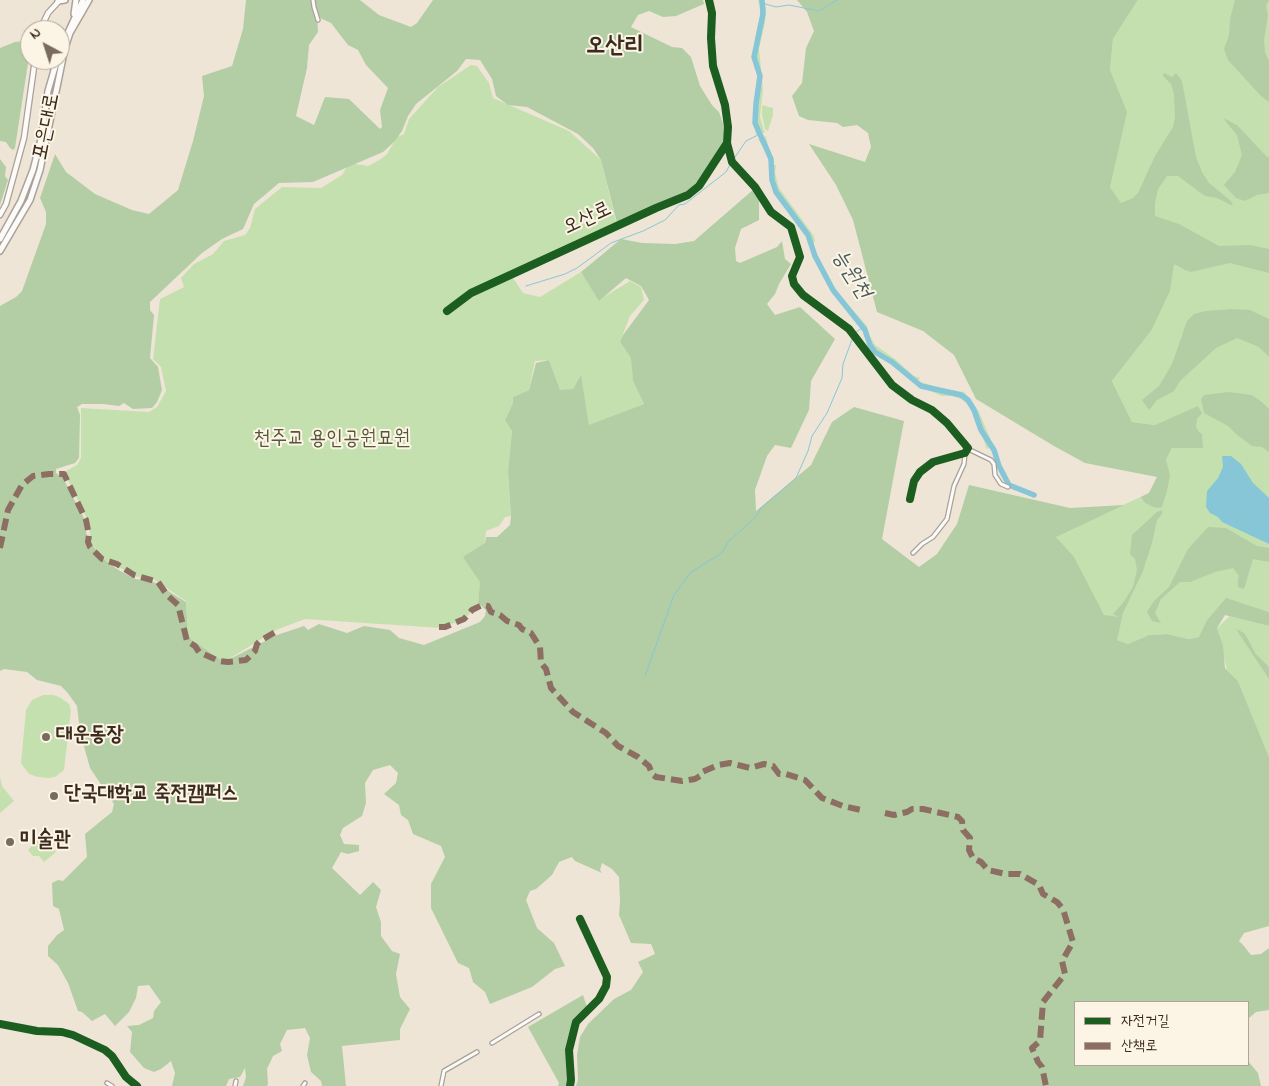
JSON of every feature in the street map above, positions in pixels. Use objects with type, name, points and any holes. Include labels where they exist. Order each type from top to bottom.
[{"type":"highway","name":"포은대로","points":[[0,251],[30,200],[40,170],[65,48],[83,0]]},
{"type":"highway","name":"포은대로","points":[[70,30],[89,0]]},
{"type":"highway","points":[[75,20],[93,0]]},
{"type":"highway","points":[[59,1],[75,2],[75,20]]},
{"type":"highway","name":"포은대로","points":[[0,239],[21,201],[33,170],[41,139],[48,91],[54,70]]},
{"type":"main road","points":[[45,20],[59,1]]},
{"type":"main road","points":[[0,215],[6,204],[24,138],[34,70]]},
{"type":"street","points":[[313,0],[318,20]]},
{"type":"street","points":[[709,0],[712,15],[712,66],[725,105],[728,127],[727,143],[732,161],[755,186],[771,212],[791,226],[800,256],[792,276],[797,289],[849,329],[892,385],[912,400],[938,414],[968,449],[991,460],[994,464],[995,475],[1002,484],[1008,487]]},
{"type":"street","name":"오산로","points":[[447,311],[471,293],[691,193],[699,186],[727,143]]},
{"type":"street","points":[[910,499],[914,482],[920,472],[933,462],[964,453],[968,449]]},
{"type":"street","points":[[913,553],[933,537],[947,519],[954,486],[964,464],[964,453]]},
{"type":"street","points":[[570,1086],[569,1050],[576,1022],[599,999],[606,986],[607,976],[580,918]]},
{"type":"street","points":[[492,1043],[538,1014]]},
{"type":"street","points":[[0,1024],[37,1031],[68,1033],[106,1050],[126,1077],[137,1086]]},
{"type":"street","points":[[441,1086],[444,1071],[477,1052]]},
{"type":"street","points":[[107,1082],[112,1086]]},
{"type":"green space","points":[[246,0],[360,0],[379,15],[411,27],[417,23],[433,0],[703,0],[704,4],[676,16],[663,17],[649,11],[638,15],[631,27],[672,47],[682,48],[691,57],[700,86],[712,105],[719,112],[724,126],[724,140],[694,186],[684,195],[654,205],[617,223],[601,160],[593,148],[578,134],[527,107],[508,105],[496,96],[492,79],[480,60],[466,59],[457,71],[416,104],[408,116],[402,131],[383,152],[313,182],[279,183],[254,204],[243,229],[222,239],[202,253],[150,302],[150,310],[154,315],[150,358],[158,367],[162,390],[152,408],[133,409],[124,403],[119,406],[82,404],[77,407],[80,415],[79,458],[75,463],[56,469],[56,473],[63,478],[85,520],[87,539],[105,560],[135,579],[152,581],[186,602],[188,637],[224,662],[277,635],[304,626],[308,630],[319,624],[347,633],[364,626],[390,630],[399,638],[424,645],[480,622],[485,616],[486,610],[478,603],[480,582],[463,557],[485,543],[486,537],[497,537],[510,525],[508,471],[512,431],[505,420],[513,403],[513,397],[529,390],[536,363],[549,360],[560,390],[573,389],[581,375],[589,425],[644,404],[633,381],[631,358],[620,342],[623,335],[649,300],[641,286],[626,278],[599,301],[581,272],[621,239],[642,243],[675,244],[694,241],[754,189],[759,197],[759,220],[741,229],[735,248],[736,261],[740,263],[777,247],[782,241],[785,259],[791,264],[775,294],[767,304],[775,315],[800,307],[835,339],[811,381],[809,410],[791,448],[775,445],[767,456],[755,490],[756,511],[811,465],[832,422],[854,407],[904,421],[882,539],[919,567],[937,554],[957,524],[969,485],[1070,508],[1124,505],[1056,537],[1074,557],[1104,615],[1119,617],[1113,614],[1133,587],[1137,570],[1135,559],[1130,554],[1132,535],[1157,512],[1162,510],[1162,514],[1157,520],[1143,571],[1123,613],[1117,640],[1128,644],[1149,635],[1167,634],[1189,639],[1199,637],[1207,620],[1226,598],[1269,612],[1269,626],[1225,615],[1217,628],[1223,646],[1225,668],[1238,681],[1269,757],[1269,926],[1244,933],[1239,941],[1251,955],[1261,954],[1269,948],[1269,1010],[1256,1012],[1249,1018],[1249,1001],[1074,1001],[1074,1066],[1249,1066],[1249,1062],[1258,1073],[1261,1086],[576,1086],[578,1080],[577,1055],[580,1037],[588,1024],[614,999],[631,990],[643,972],[638,962],[655,954],[651,944],[631,943],[619,915],[619,877],[612,869],[602,863],[600,870],[602,873],[575,861],[572,857],[559,862],[552,875],[536,889],[530,891],[526,900],[537,928],[554,943],[565,966],[555,969],[532,987],[490,1004],[485,992],[473,982],[469,968],[458,963],[431,908],[431,884],[445,857],[441,846],[413,834],[408,820],[401,815],[399,805],[384,794],[396,783],[398,773],[390,765],[373,770],[365,783],[366,803],[362,816],[343,828],[340,835],[344,844],[359,845],[359,851],[348,854],[341,852],[332,868],[360,895],[373,882],[381,890],[376,907],[381,922],[381,936],[392,951],[400,954],[396,974],[400,997],[410,1009],[400,1029],[400,1040],[342,1046],[346,1086],[322,1086],[321,1081],[311,1072],[307,1055],[310,1038],[305,1028],[287,1030],[280,1044],[282,1051],[273,1056],[267,1069],[267,1086],[243,1086],[246,1077],[245,1068],[240,1077],[229,1079],[226,1086],[172,1086],[175,1073],[171,1061],[154,1072],[144,1068],[130,1052],[132,1032],[127,1026],[139,1025],[153,1018],[154,1011],[161,1002],[149,985],[138,986],[136,998],[129,1012],[115,1026],[105,1014],[92,1021],[82,1012],[78,1011],[68,983],[58,965],[48,956],[48,946],[64,930],[59,909],[53,906],[52,883],[58,880],[63,881],[87,857],[85,834],[112,812],[114,804],[90,768],[80,732],[77,706],[67,692],[61,686],[37,680],[27,672],[4,669],[0,671],[0,306],[16,297],[22,291],[46,224],[46,212],[40,198],[55,154],[66,172],[95,194],[132,210],[149,214],[178,190],[204,96],[202,76],[232,66],[243,29]],"holes":[[[317,11],[320,18],[331,23],[348,45],[358,50],[366,65],[388,88],[380,110],[382,127],[380,129],[349,99],[325,97],[314,125],[296,116],[307,68],[309,45],[318,32]]]},
{"type":"green space","points":[[758,0],[761,0],[762,14],[754,56],[760,76],[755,102],[759,76],[753,56],[760,17]]},
{"type":"green space","points":[[797,0],[1138,0],[1113,39],[1110,70],[1127,112],[1110,187],[1121,203],[1133,198],[1138,193],[1155,156],[1173,127],[1175,117],[1174,94],[1171,84],[1163,76],[1164,73],[1172,77],[1176,73],[1182,81],[1196,157],[1202,172],[1209,183],[1231,201],[1233,206],[1217,198],[1205,196],[1178,176],[1167,176],[1158,189],[1155,216],[1179,224],[1219,246],[1250,245],[1269,249],[1269,273],[1230,263],[1191,272],[1174,264],[1170,291],[1151,331],[1112,381],[1132,422],[1155,425],[1198,406],[1202,413],[1197,419],[1196,427],[1202,434],[1203,448],[1172,448],[1166,460],[1170,475],[1162,507],[1151,506],[1145,503],[1141,497],[1149,493],[1157,477],[1085,463],[1054,446],[976,399],[954,355],[923,331],[877,312],[853,220],[836,185],[809,144],[865,162],[871,147],[868,133],[857,125],[843,127],[837,123],[808,120],[799,116],[792,96],[802,83],[806,48],[814,31],[807,12]]},
{"type":"green space","points":[[1138,0],[1269,0],[1269,612],[1226,599],[1207,620],[1200,637],[1189,639],[1167,634],[1149,635],[1128,644],[1117,640],[1056,536],[1149,493],[1179,435],[1163,426],[1132,422],[1112,381],[1151,331],[1128,215],[1110,187],[1110,70],[1113,39]]},
{"type":"green space","points":[[1235,0],[1269,0],[1266,6],[1268,15],[1264,40],[1265,52],[1269,61],[1269,102],[1261,96],[1228,60],[1224,49],[1229,35],[1230,19]]},
{"type":"green space","points":[[763,4],[766,6],[765,22],[759,49],[763,89],[760,117],[766,132],[760,134],[756,124],[756,105],[761,75],[755,56],[764,14]]},
{"type":"green space","points":[[20,41],[20,70],[27,70],[15,148],[13,150],[6,142],[0,141],[0,48]]},
{"type":"green space","name":"천주교 용인공원묘원","points":[[471,65],[477,66],[489,83],[493,98],[569,131],[601,160],[617,226],[511,275],[523,293],[540,297],[581,272],[599,300],[630,281],[641,287],[644,300],[630,316],[620,342],[632,359],[633,381],[644,404],[589,426],[581,376],[573,389],[560,391],[549,360],[535,361],[529,390],[513,397],[513,403],[505,420],[512,431],[508,471],[511,516],[505,517],[499,526],[486,531],[478,603],[465,619],[441,628],[305,619],[276,630],[224,662],[188,637],[186,601],[153,579],[137,577],[105,560],[92,544],[87,519],[64,472],[77,465],[81,458],[81,408],[149,412],[157,407],[166,391],[161,367],[153,359],[160,299],[184,287],[181,278],[194,264],[213,254],[224,241],[245,235],[250,228],[255,209],[282,187],[321,188],[342,175],[349,163],[368,166],[381,159],[387,154],[397,137],[404,134],[409,119],[438,87]]},
{"type":"green space","points":[[755,105],[755,123],[759,134],[756,135],[754,123]]},
{"type":"green space","points":[[762,105],[773,108],[768,131],[765,129]]},
{"type":"green space","points":[[1224,118],[1238,126],[1269,157],[1269,193],[1257,195],[1245,201],[1236,198],[1224,185],[1235,172],[1242,155],[1237,135]]},
{"type":"green space","points":[[767,136],[773,161],[769,161],[767,153],[758,139]]},
{"type":"green space","points":[[0,159],[6,167],[5,176],[8,180],[0,205]]},
{"type":"green space","points":[[772,165],[776,165],[775,173],[779,188],[814,236],[815,241],[813,245],[808,233],[776,191]]},
{"type":"green space","points":[[821,263],[837,292],[867,326],[869,335],[875,345],[914,376],[920,378],[917,382],[872,351],[862,329],[863,327],[869,344],[875,353],[898,367],[875,352],[870,344],[866,329],[834,290],[820,265]]},
{"type":"green space","points":[[818,264],[833,290],[861,325],[860,327],[832,292]]},
{"type":"green space","points":[[1232,309],[1250,310],[1269,319],[1269,357],[1259,347],[1237,338],[1216,348],[1180,381],[1174,391],[1157,400],[1149,410],[1142,400],[1159,386],[1172,364],[1187,321],[1194,314]]},
{"type":"green space","points":[[921,382],[939,388],[964,392],[979,412],[993,445],[988,443],[991,447],[987,449],[971,407],[961,399],[953,396],[942,396],[921,387],[961,394],[919,384]]},
{"type":"green space","points":[[1229,392],[1252,395],[1269,409],[1269,452],[1262,447],[1252,446],[1228,426],[1204,413],[1201,399],[1204,395]]},
{"type":"green space","points":[[1208,527],[1226,528],[1257,546],[1269,548],[1269,562],[1253,559],[1244,589],[1238,587],[1239,576],[1233,568],[1215,572],[1190,582],[1180,582],[1161,599],[1155,613],[1161,623],[1152,621],[1147,612],[1154,601],[1169,587],[1188,549]]},
{"type":"green space","points":[[1230,616],[1269,626],[1269,757],[1238,681],[1227,670],[1217,628]]},
{"type":"green space","points":[[1236,629],[1244,633],[1255,653],[1269,667],[1269,679]]},
{"type":"green space","name":"대운동장","points":[[43,695],[54,695],[61,698],[69,704],[71,710],[64,770],[55,777],[48,778],[29,774],[21,763],[26,710],[32,700]]},
{"type":"green space","points":[[0,777],[2,786],[14,801],[0,813]]},
{"type":"green space","points":[[42,835],[56,852],[44,862],[39,856],[33,856],[28,850]]},
{"type":"green space","points":[[583,995],[587,1007],[579,1015],[567,1042],[569,1071],[567,1086],[558,1086],[559,1083],[528,1027]]},
{"type":"water","points":[[1222,456],[1231,456],[1241,464],[1253,483],[1269,498],[1269,544],[1222,522],[1218,517],[1210,513],[1206,507],[1207,491],[1218,478],[1223,467]]},
{"type":"waterway","name":"능원천","points":[[762,0],[763,14],[754,57],[760,76],[755,123],[771,159],[772,180],[776,192],[808,235],[815,256],[833,290],[865,330],[870,345],[875,352],[892,362],[921,386],[961,395],[968,400],[974,410],[981,430],[994,450],[999,466],[1009,485],[1034,495]]},
{"type":"waterway","points":[[762,3],[776,7],[789,5],[819,11],[837,0]]},
{"type":"waterway","points":[[733,160],[746,141],[760,134]]},
{"type":"waterway","points":[[526,286],[565,274],[577,268],[611,243],[665,220],[679,205],[685,204],[726,172],[731,163]]},
{"type":"waterway","points":[[855,333],[863,327]]},
{"type":"waterway","points":[[645,676],[674,595],[691,572],[722,553],[728,542],[756,517],[761,508],[796,478],[808,451],[812,436],[827,413],[842,378],[843,364],[853,337]]},
{"type":"marked path","points":[[0,548],[8,510],[22,485],[33,476],[64,474],[86,520],[90,547],[102,559],[117,564],[134,575],[158,582],[167,595],[178,605],[187,641],[195,646],[199,652],[219,661],[246,660],[255,651],[260,641],[277,631]]},
{"type":"marked path","points":[[439,627],[445,627],[464,619],[472,610],[482,605],[488,606],[491,612],[500,615],[507,621],[519,625],[522,629],[531,633],[540,647],[541,663],[546,669],[551,688],[573,712],[606,733],[618,746],[638,757],[649,766],[652,774],[656,777],[682,781],[695,779],[702,772],[718,765],[730,763],[750,768],[764,764],[773,766],[779,774],[786,774],[805,780],[822,798],[861,810]]},
{"type":"marked path","points":[[885,813],[894,815],[912,809],[923,809],[958,817],[962,821],[963,830],[970,838],[969,850],[973,858],[981,862],[988,870],[1006,874],[1020,874],[1039,885],[1043,894],[1057,902],[1063,909],[1073,942],[1062,961],[1065,974],[1043,1002],[1040,1041],[1032,1048],[1042,1067],[1046,1086]]},
{"type":"cycle path","points":[[709,0],[712,13],[713,66],[725,105],[728,127],[727,143],[732,162],[755,187],[771,212],[791,227],[800,257],[792,276],[794,284],[803,295],[849,329],[892,385],[912,400],[932,410],[947,423],[968,448],[965,453],[933,462],[920,472],[914,481],[910,499]]},
{"type":"cycle path","points":[[447,311],[471,293],[688,195],[699,186],[727,143]]},
{"type":"cycle path","points":[[570,1086],[569,1050],[576,1022],[599,999],[606,986],[607,977],[580,919]]},
{"type":"cycle path","points":[[0,1024],[73,1035],[105,1050],[112,1056],[126,1077],[137,1086]]},
{"type":"place","name":"대운동장","points":[[46,737]]},
{"type":"place","name":"단국대학교 죽전캠퍼스","points":[[54,796]]},
{"type":"place","name":"미술관","points":[[10,842]]},
{"type":"district","name":"오산리","points":[[615,48]]}]
